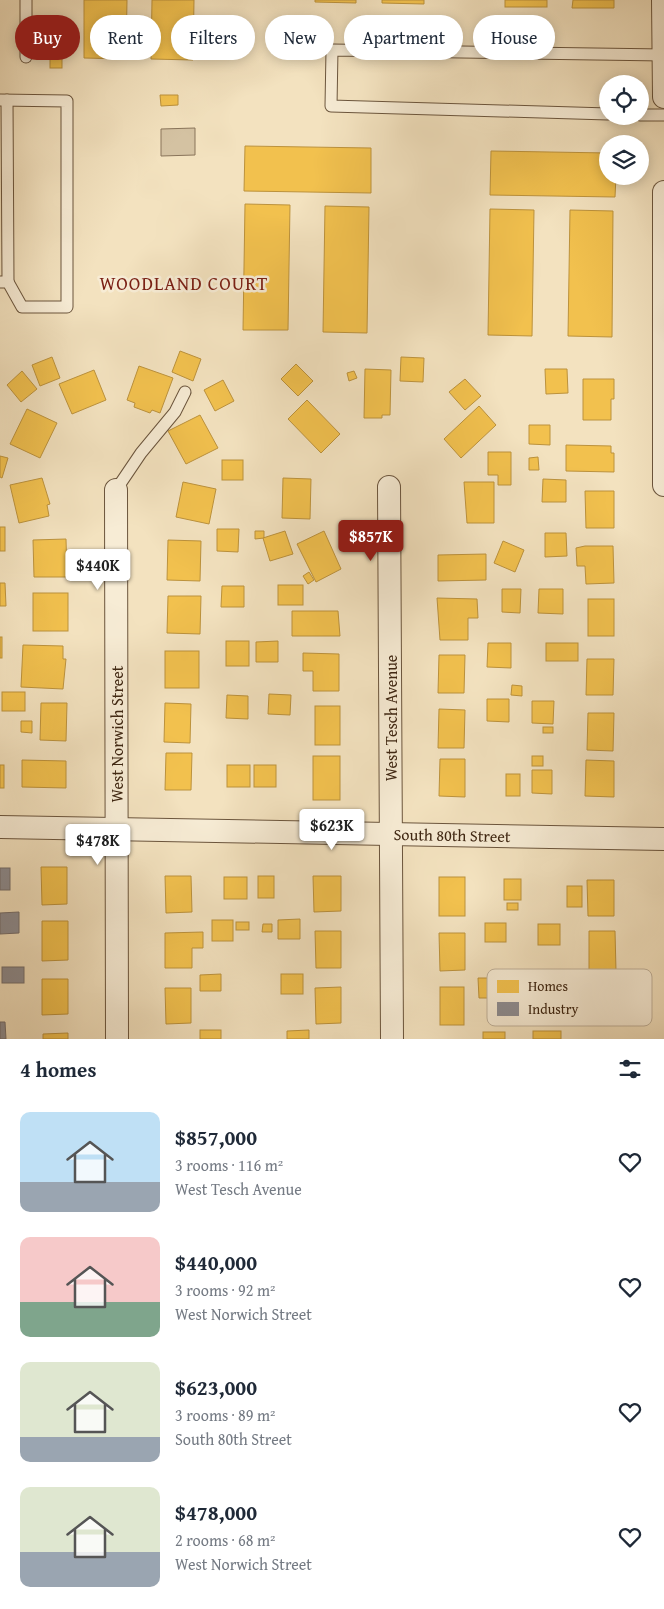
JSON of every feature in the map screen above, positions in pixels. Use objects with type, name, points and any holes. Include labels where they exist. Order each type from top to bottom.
[{"type":"street","points":[[663,0],[664,97]]},
{"type":"street","points":[[664,192],[664,485]]},
{"type":"street","name":"West Tesch Avenue","points":[[389,487],[392,1039]]},
{"type":"street","name":"West Norwich Street","points":[[116,490],[117,1039]]},
{"type":"street","name":"South 80th Street","points":[[0,827],[664,839]]},
{"type":"lane","points":[[26,0],[26,15]]},
{"type":"lane","points":[[599,114],[331,106],[332,50],[664,55]]},
{"type":"lane","points":[[3,100],[67,101],[67,307],[22,307],[4,282],[3,100]]},
{"type":"lane","points":[[649,115],[664,116]]},
{"type":"lane","points":[[116,490],[141,453],[175,412],[185,392]]},
{"type":"shaded area","points":[[195,128],[195,155],[161,156],[161,129]]},
{"type":"building: Homes","points":[[84,0],[127,0],[127,15],[90,15],[90,58],[84,58]]},
{"type":"building: Homes","points":[[152,0],[194,0],[194,15],[171,15],[171,59],[161,59],[161,15],[152,15]]},
{"type":"building: Homes","points":[[315,0],[356,0],[356,3],[315,2]]},
{"type":"building: Homes","points":[[382,0],[424,0],[424,4],[382,3]]},
{"type":"building: Homes","points":[[505,0],[547,0],[547,7],[505,7]]},
{"type":"building: Homes","points":[[573,0],[614,0],[614,8],[572,8]]},
{"type":"building: Homes","points":[[50,60],[62,60],[62,68],[50,68]]},
{"type":"building: Homes","points":[[160,95],[178,95],[178,105],[161,106]]},
{"type":"building: Homes","points":[[245,146],[371,148],[371,193],[244,191]]},
{"type":"building: Homes","points":[[491,151],[599,153],[599,185],[616,185],[615,197],[490,195]]},
{"type":"building: Homes","points":[[245,204],[290,205],[288,330],[243,330]]},
{"type":"building: Homes","points":[[325,206],[369,207],[367,333],[323,332]]},
{"type":"building: Homes","points":[[490,209],[534,210],[532,336],[488,335]]},
{"type":"building: Homes","points":[[570,210],[613,211],[612,337],[568,336]]},
{"type":"building: Homes","points":[[180,351],[201,359],[193,381],[172,372]]},
{"type":"building: Homes","points":[[52,357],[60,378],[40,386],[32,365]]},
{"type":"building: Homes","points":[[401,357],[424,358],[423,382],[400,381]]},
{"type":"building: Homes","points":[[296,364],[313,381],[298,396],[281,379]]},
{"type":"building: Homes","points":[[139,366],[173,378],[160,413],[152,410],[150,413],[134,407],[135,403],[127,400]]},
{"type":"building: Homes","points":[[365,369],[391,370],[390,415],[382,415],[382,418],[364,418]]},
{"type":"building: Homes","points":[[545,369],[567,369],[568,393],[546,394]]},
{"type":"building: Homes","points":[[94,370],[106,400],[72,414],[59,384]]},
{"type":"building: Homes","points":[[22,371],[37,389],[21,402],[7,385]]},
{"type":"building: Homes","points":[[354,371],[357,378],[349,381],[347,373]]},
{"type":"building: Homes","points":[[465,379],[481,396],[465,410],[449,392]]},
{"type":"building: Homes","points":[[583,379],[614,379],[614,399],[611,399],[611,420],[583,420]]},
{"type":"building: Homes","points":[[223,380],[234,401],[215,411],[204,390]]},
{"type":"building: Homes","points":[[307,400],[340,434],[321,453],[288,419]]},
{"type":"building: Homes","points":[[479,406],[496,425],[461,458],[444,439]]},
{"type":"building: Homes","points":[[27,409],[57,423],[40,458],[10,444]]},
{"type":"building: Homes","points":[[200,415],[218,448],[186,464],[168,431]]},
{"type":"building: Homes","points":[[529,425],[550,425],[550,445],[529,444]]},
{"type":"building: Homes","points":[[566,445],[611,446],[611,453],[614,453],[614,472],[566,471]]},
{"type":"building: Homes","points":[[488,452],[511,452],[511,485],[498,485],[498,475],[488,475]]},
{"type":"building: Homes","points":[[0,456],[8,458],[2,478],[0,477]]},
{"type":"building: Homes","points":[[538,457],[539,470],[529,470],[529,458]]},
{"type":"building: Homes","points":[[222,460],[243,460],[243,480],[222,480]]},
{"type":"building: Homes","points":[[42,478],[50,504],[47,505],[49,516],[19,523],[10,485]]},
{"type":"building: Homes","points":[[283,478],[311,479],[310,519],[282,518]]},
{"type":"building: Homes","points":[[543,479],[566,480],[566,502],[542,502]]},
{"type":"building: Homes","points":[[183,482],[216,489],[209,524],[176,517]]},
{"type":"building: Homes","points":[[464,482],[494,482],[494,523],[467,523]]},
{"type":"building: Homes","points":[[585,491],[614,491],[614,528],[586,528]]},
{"type":"building: Homes","points":[[0,527],[5,527],[5,551],[0,551]]},
{"type":"building: Homes","points":[[217,529],[239,529],[238,552],[217,551]]},
{"type":"building: Homes","points":[[255,531],[264,531],[264,538],[255,539]]},
{"type":"building: Homes","points":[[285,531],[293,554],[270,561],[263,538]]},
{"type":"building: Homes","points":[[324,531],[341,569],[316,582],[297,544]]},
{"type":"building: Homes","points":[[545,533],[566,533],[567,556],[545,557]]},
{"type":"building: Homes","points":[[66,539],[67,577],[34,577],[33,540]]},
{"type":"building: Homes","points":[[168,540],[201,541],[200,581],[167,580]]},
{"type":"building: Homes","points":[[503,541],[524,550],[515,572],[494,563]]},
{"type":"building: Homes","points":[[585,546],[613,546],[614,583],[586,584],[585,566],[577,566],[576,548]]},
{"type":"building: Homes","points":[[486,554],[486,580],[438,581],[438,555]]},
{"type":"building: Homes","points":[[309,572],[314,580],[308,584],[303,576]]},
{"type":"building: Homes","points":[[0,583],[5,583],[6,606],[0,606]]},
{"type":"building: Homes","points":[[278,585],[303,585],[303,605],[278,605]]},
{"type":"building: Homes","points":[[222,586],[244,586],[244,607],[221,607]]},
{"type":"building: Homes","points":[[502,589],[521,589],[520,613],[502,612]]},
{"type":"building: Homes","points":[[539,589],[563,589],[563,614],[538,613]]},
{"type":"building: Homes","points":[[33,593],[68,593],[68,631],[33,631]]},
{"type":"building: Homes","points":[[168,596],[201,596],[200,634],[167,633]]},
{"type":"building: Homes","points":[[437,598],[477,599],[478,618],[468,618],[468,640],[440,640]]},
{"type":"building: Homes","points":[[588,599],[614,599],[614,636],[588,636]]},
{"type":"building: Homes","points":[[292,611],[338,611],[340,636],[292,636]]},
{"type":"building: Homes","points":[[0,637],[2,637],[2,658],[0,658]]},
{"type":"building: Homes","points":[[226,641],[249,641],[249,666],[226,666]]},
{"type":"building: Homes","points":[[278,641],[278,662],[256,662],[256,642]]},
{"type":"building: Homes","points":[[488,643],[511,643],[511,668],[487,667]]},
{"type":"building: Homes","points":[[546,643],[578,643],[578,661],[546,661]]},
{"type":"building: Homes","points":[[23,645],[63,646],[63,659],[66,659],[63,689],[21,687]]},
{"type":"building: Homes","points":[[165,651],[199,651],[199,688],[165,688]]},
{"type":"building: Homes","points":[[303,653],[339,654],[339,691],[313,691],[313,671],[303,671]]},
{"type":"building: Homes","points":[[439,655],[465,655],[464,693],[438,693]]},
{"type":"building: Homes","points":[[587,659],[614,659],[613,695],[586,695]]},
{"type":"building: Homes","points":[[512,685],[522,686],[522,696],[511,695]]},
{"type":"building: Homes","points":[[2,692],[25,692],[25,711],[2,711]]},
{"type":"building: Homes","points":[[269,694],[291,695],[290,715],[268,714]]},
{"type":"building: Homes","points":[[227,695],[248,696],[248,719],[226,718]]},
{"type":"building: Homes","points":[[487,699],[509,699],[509,722],[487,721]]},
{"type":"building: Homes","points":[[532,701],[554,701],[553,724],[532,723]]},
{"type":"building: Homes","points":[[41,703],[67,703],[66,741],[40,740]]},
{"type":"building: Homes","points":[[165,703],[191,704],[190,743],[164,742]]},
{"type":"building: Homes","points":[[315,706],[340,706],[340,745],[315,745]]},
{"type":"building: Homes","points":[[439,709],[465,710],[464,748],[438,748]]},
{"type":"building: Homes","points":[[588,713],[614,713],[613,751],[587,750]]},
{"type":"building: Homes","points":[[21,721],[32,721],[32,733],[21,732]]},
{"type":"building: Homes","points":[[543,727],[553,727],[553,733],[543,733]]},
{"type":"building: Homes","points":[[166,753],[192,753],[191,790],[165,790]]},
{"type":"building: Homes","points":[[313,756],[340,756],[340,800],[313,800]]},
{"type":"building: Homes","points":[[532,756],[543,756],[543,766],[532,766]]},
{"type":"building: Homes","points":[[440,759],[465,759],[465,797],[439,796]]},
{"type":"building: Homes","points":[[22,760],[66,761],[66,788],[22,787]]},
{"type":"building: Homes","points":[[586,760],[614,761],[614,797],[585,796]]},
{"type":"building: Homes","points":[[0,765],[4,765],[4,788],[0,788]]},
{"type":"building: Homes","points":[[227,765],[250,765],[250,787],[227,787]]},
{"type":"building: Homes","points":[[254,765],[276,765],[276,787],[254,787]]},
{"type":"building: Homes","points":[[532,770],[552,770],[552,794],[532,793]]},
{"type":"building: Homes","points":[[506,774],[520,774],[520,796],[506,796]]},
{"type":"building: Homes","points":[[41,867],[67,867],[67,904],[42,905]]},
{"type":"building: Homes","points":[[165,876],[191,876],[192,912],[166,913]]},
{"type":"building: Homes","points":[[258,876],[274,876],[274,898],[258,898]]},
{"type":"building: Homes","points":[[313,876],[341,876],[341,911],[314,912]]},
{"type":"building: Homes","points":[[224,877],[247,877],[247,899],[224,899]]},
{"type":"building: Homes","points":[[439,877],[465,877],[465,916],[439,916]]},
{"type":"building: Homes","points":[[504,879],[521,879],[521,900],[504,900]]},
{"type":"building: Homes","points":[[587,880],[614,880],[614,916],[588,916]]},
{"type":"building: Homes","points":[[567,886],[582,886],[582,907],[567,907]]},
{"type":"building: Homes","points":[[507,903],[518,903],[518,910],[507,910]]},
{"type":"building: Homes","points":[[300,919],[300,939],[278,939],[278,920]]},
{"type":"building: Homes","points":[[212,920],[233,920],[233,941],[212,941]]},
{"type":"building: Homes","points":[[42,921],[68,921],[68,960],[42,961]]},
{"type":"building: Homes","points":[[236,922],[249,922],[249,930],[236,930]]},
{"type":"building: Homes","points":[[485,923],[506,923],[506,942],[485,942]]},
{"type":"building: Homes","points":[[263,924],[272,924],[272,932],[262,932]]},
{"type":"building: Homes","points":[[538,924],[560,924],[560,945],[538,945]]},
{"type":"building: Homes","points":[[315,931],[341,931],[341,968],[316,968]]},
{"type":"building: Homes","points":[[589,931],[615,931],[616,969],[589,969]]},
{"type":"building: Homes","points":[[203,932],[203,948],[192,948],[192,968],[165,968],[165,933]]},
{"type":"building: Homes","points":[[439,933],[465,933],[465,970],[440,971]]},
{"type":"building: Homes","points":[[221,974],[221,991],[200,991],[200,975]]},
{"type":"building: Homes","points":[[281,974],[303,974],[303,994],[281,994]]},
{"type":"building: Homes","points":[[478,978],[487,978],[487,998],[479,998]]},
{"type":"building: Homes","points":[[42,979],[68,979],[68,1014],[42,1015]]},
{"type":"building: Homes","points":[[341,987],[341,1023],[316,1024],[315,988]]},
{"type":"building: Homes","points":[[440,987],[464,987],[464,1025],[440,1025]]},
{"type":"building: Homes","points":[[165,988],[191,988],[191,1023],[166,1024]]},
{"type":"building: Homes","points":[[200,1030],[221,1030],[221,1039],[200,1039]]},
{"type":"building: Homes","points":[[309,1030],[309,1039],[287,1039],[287,1031]]},
{"type":"building: Homes","points":[[533,1031],[561,1031],[561,1039],[533,1039]]},
{"type":"building: Homes","points":[[483,1032],[505,1032],[505,1039],[483,1039]]},
{"type":"building: Homes","points":[[68,1033],[68,1039],[43,1039],[43,1034]]},
{"type":"building: Industry","points":[[0,868],[10,868],[10,890],[0,890]]},
{"type":"building: Industry","points":[[19,912],[19,933],[0,934],[0,913]]},
{"type":"building: Industry","points":[[2,967],[24,967],[24,983],[2,983]]},
{"type":"building: Industry","points":[[0,1022],[5,1022],[6,1039],[0,1039]]},
{"type":"district","name":"WOODLAND COURT","points":[[184,283]]}]
